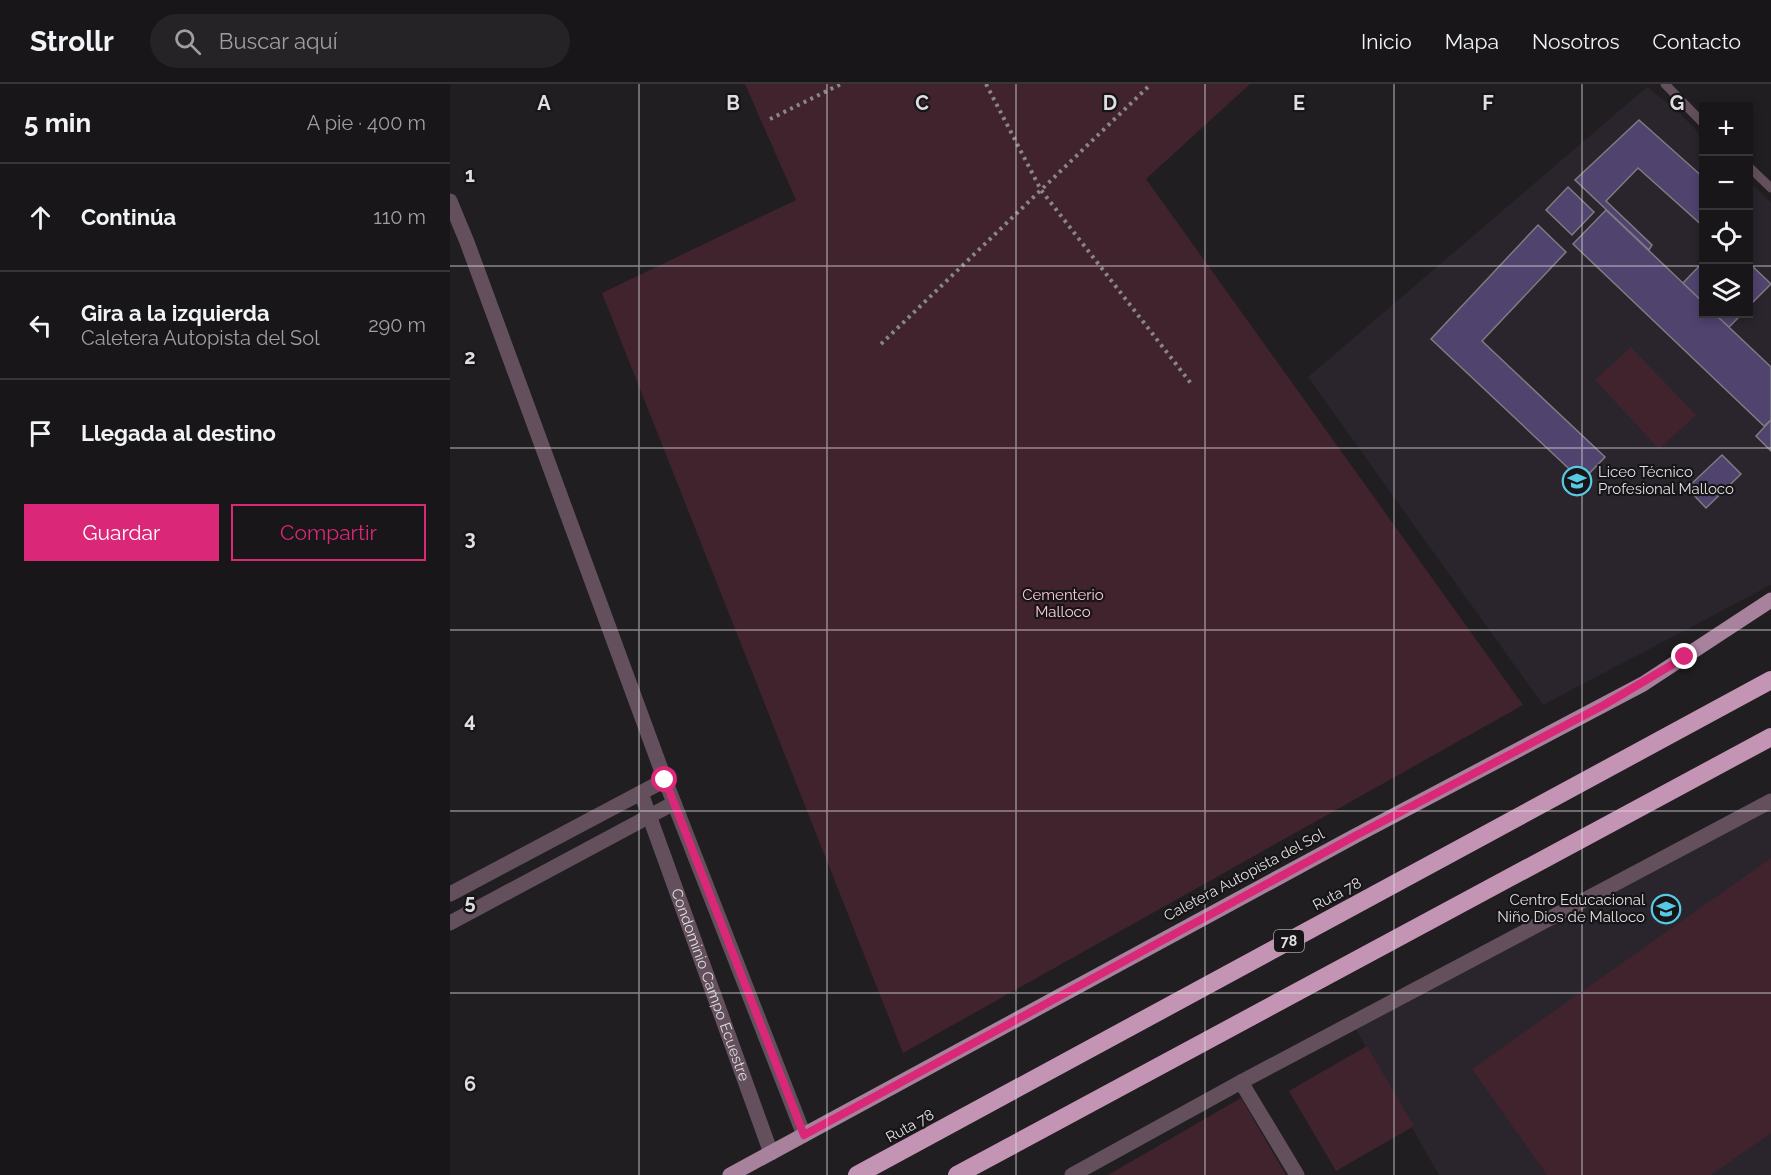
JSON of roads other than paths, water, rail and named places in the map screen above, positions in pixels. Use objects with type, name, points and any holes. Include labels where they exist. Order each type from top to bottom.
[{"type":"highway","name":"Ruta 78","points":[[857,1175],[1771,680]]},
{"type":"highway","points":[[957,1175],[1771,737]]},
{"type":"main road","name":"Caletera Autopista del Sol","points":[[730,1175],[1355,836],[1623,695],[1771,600]]},
{"type":"street","name":"Condominio Campo Ecuestre","points":[[450,201],[665,780],[804,1135]]},
{"type":"street","points":[[450,894],[665,780]]},
{"type":"street","name":"Condominio Campo Ecuestre","points":[[641,793],[771,1153]]},
{"type":"street","points":[[1072,1175],[1241,1082],[1771,801]]},
{"type":"street","points":[[452,917],[674,803]]},
{"type":"street","points":[[1241,1082],[1297,1175]]},
{"type":"lane","points":[[1665,84],[1699,119]]},
{"type":"lane","points":[[1753,170],[1771,188]]},
{"type":"place","name":"Liceo Técnico Profesional Malloco","points":[[1577,481]]},
{"type":"place","name":"Centro Educacional Niño Dios de Malloco","points":[[1666,909]]},
{"type":"park label","name":"Cementerio Malloco","points":[[1063,604]]}]
